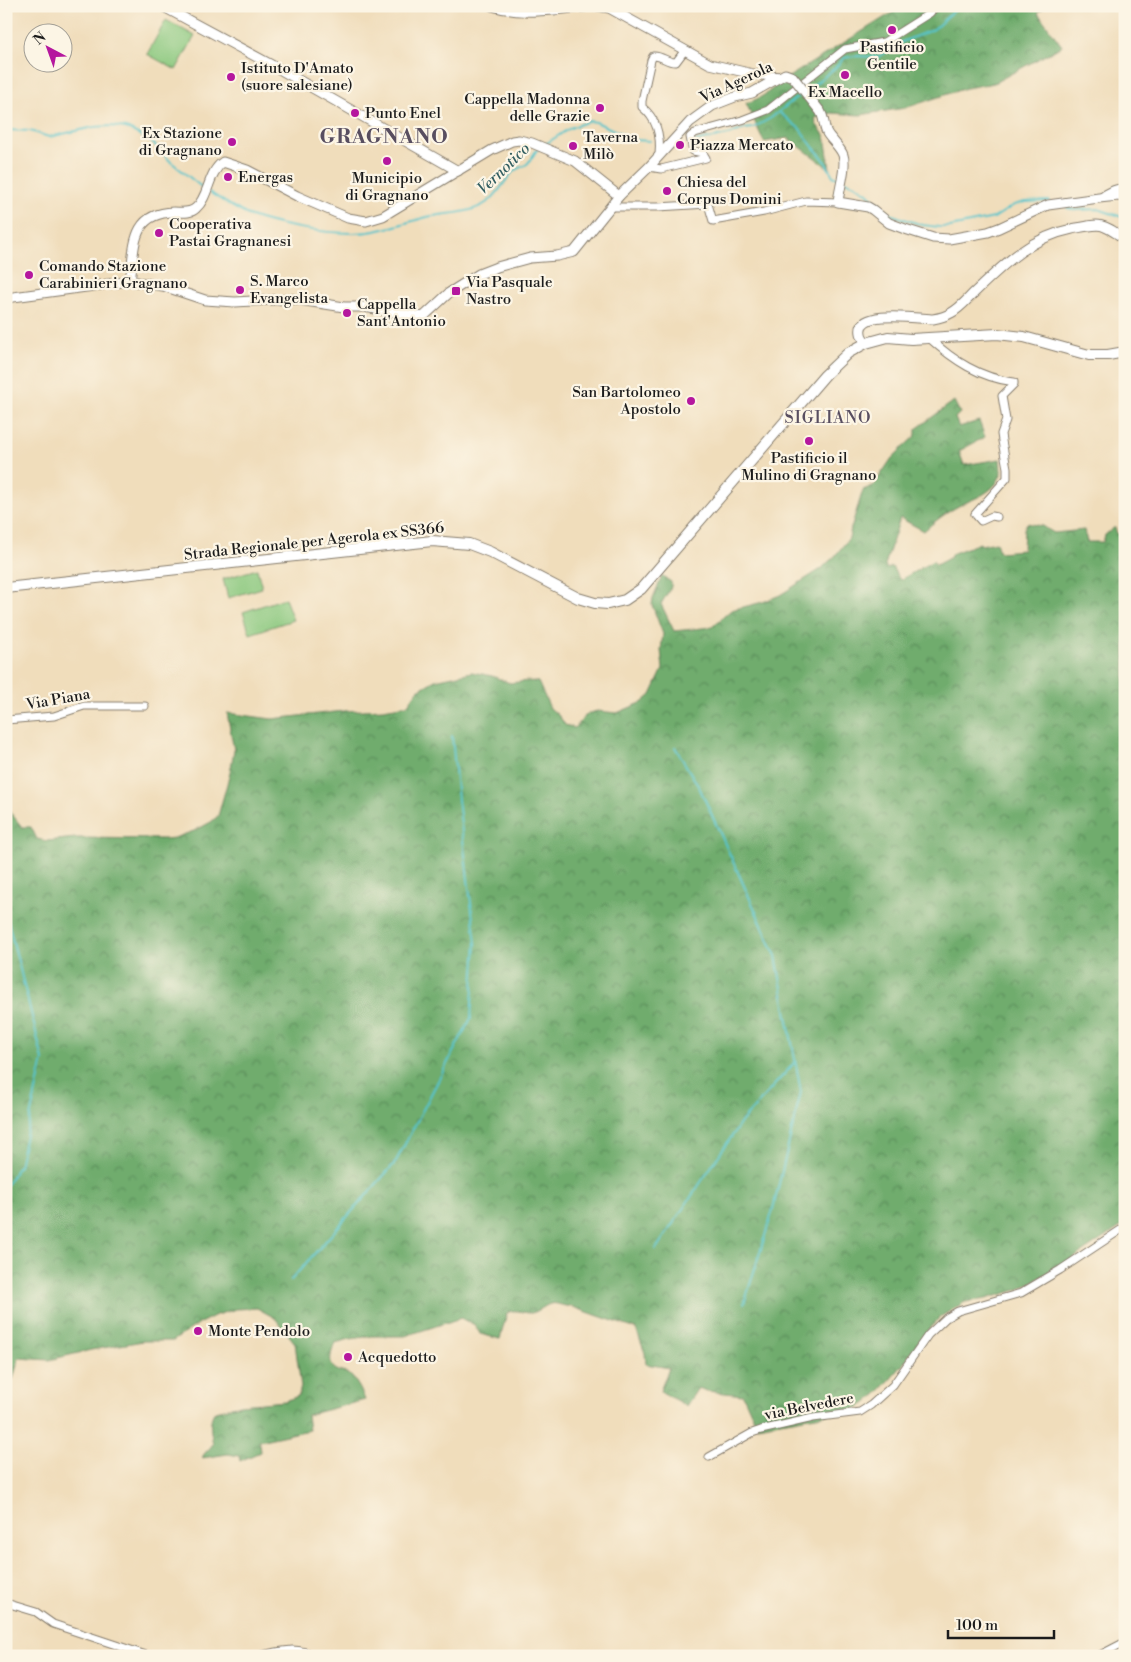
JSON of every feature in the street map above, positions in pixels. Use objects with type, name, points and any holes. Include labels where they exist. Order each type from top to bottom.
[{"type":"main road","name":"Strada Regionale per Agerola ex SS366","points":[[6,588],[432,541],[469,544],[490,552],[578,598],[595,604],[608,604],[625,600],[641,589],[825,375],[848,353],[866,343],[888,337],[928,338],[997,334],[1024,337],[1089,355],[1108,355],[1125,352]]},
{"type":"street","points":[[162,6],[286,73],[458,171]]},
{"type":"street","points":[[492,6],[506,11],[522,12],[592,6]]},
{"type":"street","points":[[598,6],[610,8],[716,67],[780,77]]},
{"type":"street","points":[[649,167],[661,169],[706,158],[703,153],[693,151],[690,137],[695,133],[742,120],[768,110],[845,49],[884,42],[930,13],[936,6]]},
{"type":"street","points":[[6,298],[130,281],[162,286],[203,300],[235,302],[293,299],[344,307],[364,307],[423,317],[449,293],[479,274],[530,258],[557,256],[574,252],[619,196],[659,155],[659,137],[656,124],[649,112],[642,107],[651,60],[653,56],[658,55],[670,62],[676,62],[685,50]]},
{"type":"street","points":[[753,74],[759,82],[757,90]]},
{"type":"street","name":"Via Agerola","points":[[659,155],[690,122],[712,106],[752,93],[785,74],[792,77],[824,116],[824,125],[827,133],[844,156],[838,202]]},
{"type":"street","points":[[130,281],[137,233],[142,224],[158,214],[191,212],[197,207],[219,164],[223,162],[247,170],[297,196],[348,218],[366,221],[383,216],[492,150],[519,140],[532,143],[575,161],[619,196]]},
{"type":"street","points":[[1099,198],[1115,188],[1125,187]]},
{"type":"street","points":[[610,207],[708,204],[713,221],[764,212],[806,201],[838,202],[868,207],[884,220],[905,229],[933,238],[949,239],[1000,228],[1048,205],[1118,196],[1125,197]]},
{"type":"street","points":[[866,343],[861,334],[861,328],[870,320],[894,316],[934,319],[952,313],[1013,257],[1026,247],[1044,238],[1063,231],[1098,224],[1105,226],[1125,239]]},
{"type":"street","points":[[928,338],[962,364],[1004,381],[1014,382],[1002,396],[1006,420],[1002,441],[1007,478],[975,514],[980,521],[992,516],[997,517]]},
{"type":"street","name":"Via Piana","points":[[6,720],[54,716],[84,706],[145,706]]},
{"type":"street","name":"via Belvedere","points":[[710,1457],[752,1433],[761,1430],[814,1418],[860,1412],[871,1405],[893,1385],[928,1334],[946,1318],[958,1311],[1021,1293],[1125,1227]]},
{"type":"street","points":[[6,1604],[36,1612],[53,1624],[149,1656]]},
{"type":"street","points":[[1098,1656],[1125,1642]]},
{"type":"street","points":[[257,1656],[283,1650],[307,1651],[314,1656]]},
{"type":"green space","points":[[903,6],[1045,6],[1038,13],[1062,46],[994,83],[966,88],[905,108],[860,115],[832,113],[815,118],[816,124],[825,136],[830,169],[788,138],[764,142],[746,103],[756,100],[779,83]]},
{"type":"green space","points":[[166,20],[195,36],[176,70],[147,54]]},
{"type":"green space","points":[[954,401],[960,413],[955,418],[959,427],[979,421],[985,437],[959,451],[964,465],[1000,459],[1001,474],[998,481],[988,491],[951,510],[924,531],[900,518],[885,565],[887,569],[892,567],[900,580],[933,561],[936,565],[951,557],[951,554],[980,543],[981,545],[996,542],[999,552],[1023,550],[1024,529],[1027,523],[1042,526],[1054,533],[1084,530],[1087,542],[1103,542],[1105,535],[1115,527],[1117,534],[1125,532],[1125,1224],[1066,1263],[1020,1289],[986,1299],[965,1302],[940,1317],[927,1331],[901,1367],[879,1392],[865,1404],[851,1410],[757,1426],[743,1395],[707,1391],[698,1388],[686,1406],[660,1391],[669,1368],[646,1364],[645,1353],[636,1329],[570,1306],[555,1304],[550,1304],[531,1313],[516,1311],[507,1313],[500,1339],[480,1334],[475,1325],[461,1318],[405,1336],[372,1336],[335,1343],[331,1355],[332,1366],[351,1376],[365,1400],[307,1415],[309,1430],[259,1441],[260,1452],[240,1461],[239,1456],[228,1454],[202,1458],[213,1444],[211,1422],[215,1411],[240,1405],[285,1401],[298,1396],[301,1387],[295,1343],[275,1318],[257,1308],[236,1309],[216,1315],[198,1324],[173,1341],[143,1341],[49,1360],[19,1358],[13,1379],[6,1386],[6,813],[10,812],[22,827],[31,827],[37,839],[47,841],[76,838],[165,839],[194,831],[218,816],[230,773],[234,750],[227,713],[272,719],[344,711],[383,709],[407,705],[418,690],[435,680],[472,672],[492,676],[510,683],[538,682],[550,708],[560,717],[565,725],[575,728],[587,714],[597,711],[617,713],[643,702],[651,695],[663,669],[661,650],[663,634],[652,605],[662,576],[671,582],[671,587],[661,604],[674,631],[712,627],[731,610],[763,602],[780,595],[821,569],[835,556],[849,538],[863,490],[873,486],[892,458],[916,435],[916,429]]},
{"type":"green space","points":[[257,569],[262,588],[228,598],[223,579]]},
{"type":"green space","points":[[285,598],[293,620],[250,634],[243,612]]},
{"type":"waterway","name":"Vernotico","points":[[807,90],[835,68],[844,58],[855,56],[878,57],[897,44],[934,29],[959,6]]},
{"type":"waterway","name":"Vernotico","points":[[694,142],[753,128],[771,118],[801,94]]},
{"type":"waterway","points":[[779,112],[800,129],[823,158],[833,176],[840,179]]},
{"type":"waterway","name":"Vernotico","points":[[544,145],[570,128],[589,121],[596,122],[636,140],[650,141]]},
{"type":"waterway","name":"Vernotico","points":[[6,130],[30,131],[49,137],[94,127],[111,126],[126,128],[154,144],[170,161],[205,190]]},
{"type":"waterway","name":"Vernotico","points":[[209,192],[248,215],[272,222],[328,232],[362,233],[427,217],[480,207],[494,196],[514,171],[529,162],[538,149]]},
{"type":"waterway","points":[[845,181],[866,192],[890,214],[922,225],[939,227],[950,227],[994,218],[1014,205],[1025,202],[1049,201]]},
{"type":"waterway","points":[[1067,208],[1076,210],[1098,209],[1125,218]]},
{"type":"waterway","points":[[291,1280],[395,1163],[471,1018],[476,943],[452,736]]},
{"type":"waterway","points":[[675,747],[700,789],[776,956],[801,1092],[772,1213],[744,1304]]},
{"type":"waterway","points":[[6,914],[43,1060],[19,1166],[6,1185]]},
{"type":"waterway","points":[[656,1249],[742,1121],[796,1061]]},
{"type":"place","name":"Pastificio Gentile","points":[[892,30]]},
{"type":"place","name":"Ex Macello","points":[[845,75]]},
{"type":"place","name":"Istituto D'Amato (suore salesiane)","points":[[231,77]]},
{"type":"place","name":"Cappella Madonna delle Grazie","points":[[600,108]]},
{"type":"place","name":"Punto Enel","points":[[355,113]]},
{"type":"place","name":"Ex Stazione di Gragnano","points":[[232,142]]},
{"type":"place","name":"Piazza Mercato","points":[[680,145]]},
{"type":"place","name":"Taverna Milò","points":[[573,146]]},
{"type":"place","name":"Municipio di Gragnano","points":[[387,161]]},
{"type":"place","name":"Energas","points":[[228,177]]},
{"type":"place","name":"Chiesa del Corpus Domini","points":[[667,191]]},
{"type":"place","name":"Cooperativa Pastai Gragnanesi","points":[[159,233]]},
{"type":"place","name":"Comando Stazione Carabinieri Gragnano","points":[[29,275]]},
{"type":"place","name":"S. Marco Evangelista","points":[[240,290]]},
{"type":"place","name":"Via Pasquale Nastro","points":[[456,291]]},
{"type":"place","name":"Cappella Sant'Antonio","points":[[347,313]]},
{"type":"place","name":"San Bartolomeo Apostolo","points":[[691,401]]},
{"type":"place","name":"Pastificio il Mulino di Gragnano","points":[[809,441]]},
{"type":"place","name":"Monte Pendolo","points":[[198,1331]]},
{"type":"place","name":"Acquedotto","points":[[348,1357]]},
{"type":"district","name":"GRAGNANO","points":[[384,136]]},
{"type":"district","name":"SIGLIANO","points":[[828,417]]}]
